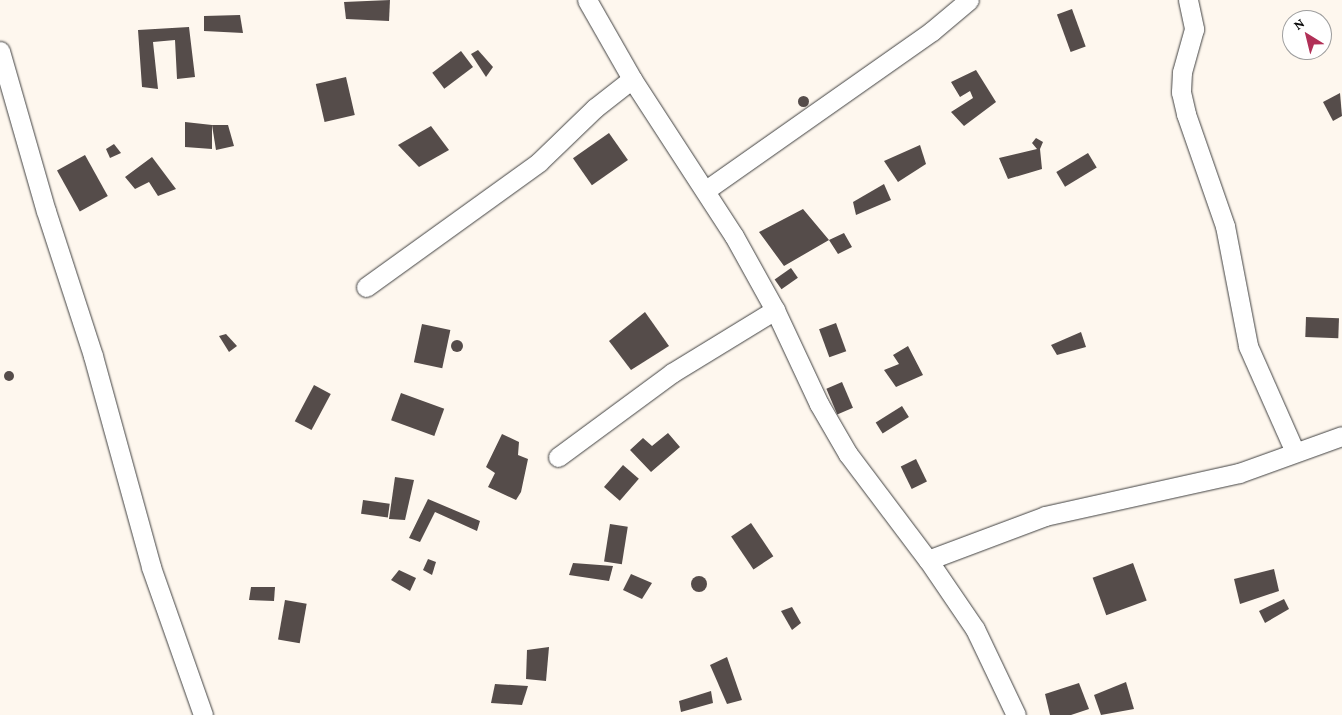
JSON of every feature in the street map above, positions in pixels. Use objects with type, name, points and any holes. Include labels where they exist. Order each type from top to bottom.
[{"type":"street","points":[[587,0],[632,79],[706,190],[775,310],[819,404],[848,454],[928,560],[975,629],[1016,715]]},
{"type":"street","points":[[706,190],[932,31],[969,0]]},
{"type":"street","points":[[1188,0],[1194,29],[1182,72],[1181,92],[1186,114],[1225,226],[1248,346],[1295,452]]},
{"type":"street","points":[[0,51],[46,211],[93,356],[151,567],[203,715]]},
{"type":"street","points":[[366,287],[539,162],[594,108],[632,79]]},
{"type":"street","points":[[558,457],[672,373],[775,310]]},
{"type":"street","points":[[928,560],[1045,516],[1239,473],[1342,436]]},
{"type":"building","points":[[390,0],[389,21],[346,19],[344,2]]},
{"type":"building","points":[[1072,9],[1086,47],[1071,52],[1057,14]]},
{"type":"building","points":[[240,15],[243,33],[204,31],[204,16]]},
{"type":"building","points":[[189,27],[195,77],[177,79],[175,40],[153,42],[158,89],[142,87],[138,30]]},
{"type":"building","points":[[478,50],[493,67],[486,77],[471,54]]},
{"type":"building","points":[[461,51],[473,67],[444,89],[432,73]]},
{"type":"building","points":[[976,70],[996,102],[964,126],[951,112],[973,98],[970,91],[960,97],[951,82]]},
{"type":"building","points":[[346,77],[355,115],[325,122],[316,84]]},
{"type":"building","points":[[1340,93],[1342,116],[1333,121],[1323,102]]},
{"type":"building","points":[[801,96],[805,96],[808,101],[807,105],[801,106],[798,103],[798,99]]},
{"type":"building","points":[[185,122],[212,125],[212,149],[185,147]]},
{"type":"building","points":[[212,125],[228,125],[234,146],[216,150]]},
{"type":"building","points":[[431,126],[449,150],[419,167],[398,145]]},
{"type":"building","points":[[609,133],[628,160],[592,185],[573,158]]},
{"type":"building","points":[[1036,138],[1043,142],[1040,149],[1042,169],[1008,179],[999,158],[1037,149],[1032,143]]},
{"type":"building","points":[[114,144],[121,153],[110,158],[106,149]]},
{"type":"building","points":[[920,145],[926,164],[898,182],[884,161]]},
{"type":"building","points":[[1088,153],[1097,168],[1065,187],[1056,172]]},
{"type":"building","points":[[85,155],[108,196],[80,212],[57,171]]},
{"type":"building","points":[[152,157],[176,189],[158,196],[149,182],[135,189],[125,177]]},
{"type":"building","points":[[884,184],[891,200],[856,215],[853,202]]},
{"type":"building","points":[[803,209],[829,240],[784,266],[759,232]]},
{"type":"building","points":[[844,233],[852,247],[838,254],[829,240]]},
{"type":"building","points":[[791,268],[798,278],[781,289],[775,279]]},
{"type":"building","points":[[645,312],[669,346],[631,370],[609,341]]},
{"type":"building","points":[[1306,317],[1339,318],[1338,338],[1305,337]]},
{"type":"building","points":[[836,323],[846,351],[829,357],[819,329]]},
{"type":"building","points":[[422,324],[450,330],[442,368],[414,362]]},
{"type":"building","points":[[1081,332],[1086,347],[1057,355],[1051,345]]},
{"type":"building","points":[[226,334],[237,346],[229,352],[219,336]]},
{"type":"building","points":[[455,340],[459,340],[463,346],[459,352],[455,352],[451,348],[451,344]]},
{"type":"building","points":[[908,346],[923,375],[896,387],[884,370],[899,364],[893,355]]},
{"type":"building","points":[[9,371],[14,376],[9,381],[4,376]]},
{"type":"building","points":[[842,382],[853,408],[837,414],[826,389]]},
{"type":"building","points":[[314,385],[331,394],[312,430],[295,421]]},
{"type":"building","points":[[401,393],[444,409],[434,436],[391,420]]},
{"type":"building","points":[[902,406],[909,417],[883,433],[876,422]]},
{"type":"building","points":[[668,433],[680,447],[651,472],[630,450],[643,438],[652,446]]},
{"type":"building","points":[[502,434],[519,442],[518,455],[528,459],[521,492],[516,500],[488,487],[495,473],[486,467]]},
{"type":"building","points":[[916,459],[927,481],[912,489],[901,466]]},
{"type":"building","points":[[623,465],[639,479],[620,501],[604,487]]},
{"type":"building","points":[[395,477],[414,480],[405,520],[389,519]]},
{"type":"building","points":[[428,499],[480,521],[477,531],[435,512],[420,542],[409,538]]},
{"type":"building","points":[[363,500],[390,504],[388,518],[361,514]]},
{"type":"building","points":[[751,523],[773,556],[753,570],[731,536]]},
{"type":"building","points":[[610,524],[628,527],[622,564],[604,562]]},
{"type":"building","points":[[428,559],[436,562],[432,575],[423,570]]},
{"type":"building","points":[[573,563],[613,566],[609,581],[569,575]]},
{"type":"building","points":[[1133,563],[1147,601],[1106,615],[1093,578]]},
{"type":"building","points":[[1274,569],[1279,591],[1240,604],[1234,579]]},
{"type":"building","points":[[399,570],[416,578],[410,591],[391,580]]},
{"type":"building","points":[[631,574],[652,583],[642,599],[623,590]]},
{"type":"building","points":[[699,576],[707,584],[699,592],[691,584]]},
{"type":"building","points":[[251,587],[275,587],[274,601],[249,600]]},
{"type":"building","points":[[1284,599],[1289,609],[1265,623],[1259,611]]},
{"type":"building","points":[[285,600],[307,604],[300,643],[278,639]]},
{"type":"building","points":[[792,607],[801,623],[792,630],[781,611]]},
{"type":"building","points":[[549,647],[546,681],[526,679],[527,650]]},
{"type":"building","points":[[727,657],[742,700],[727,704],[710,665]]},
{"type":"building","points":[[1126,682],[1134,709],[1101,715],[1094,695]]},
{"type":"building","points":[[1079,683],[1089,709],[1071,715],[1050,715],[1045,694]]},
{"type":"building","points":[[495,684],[528,686],[522,705],[491,703]]},
{"type":"building","points":[[711,691],[713,703],[681,712],[679,701]]}]
